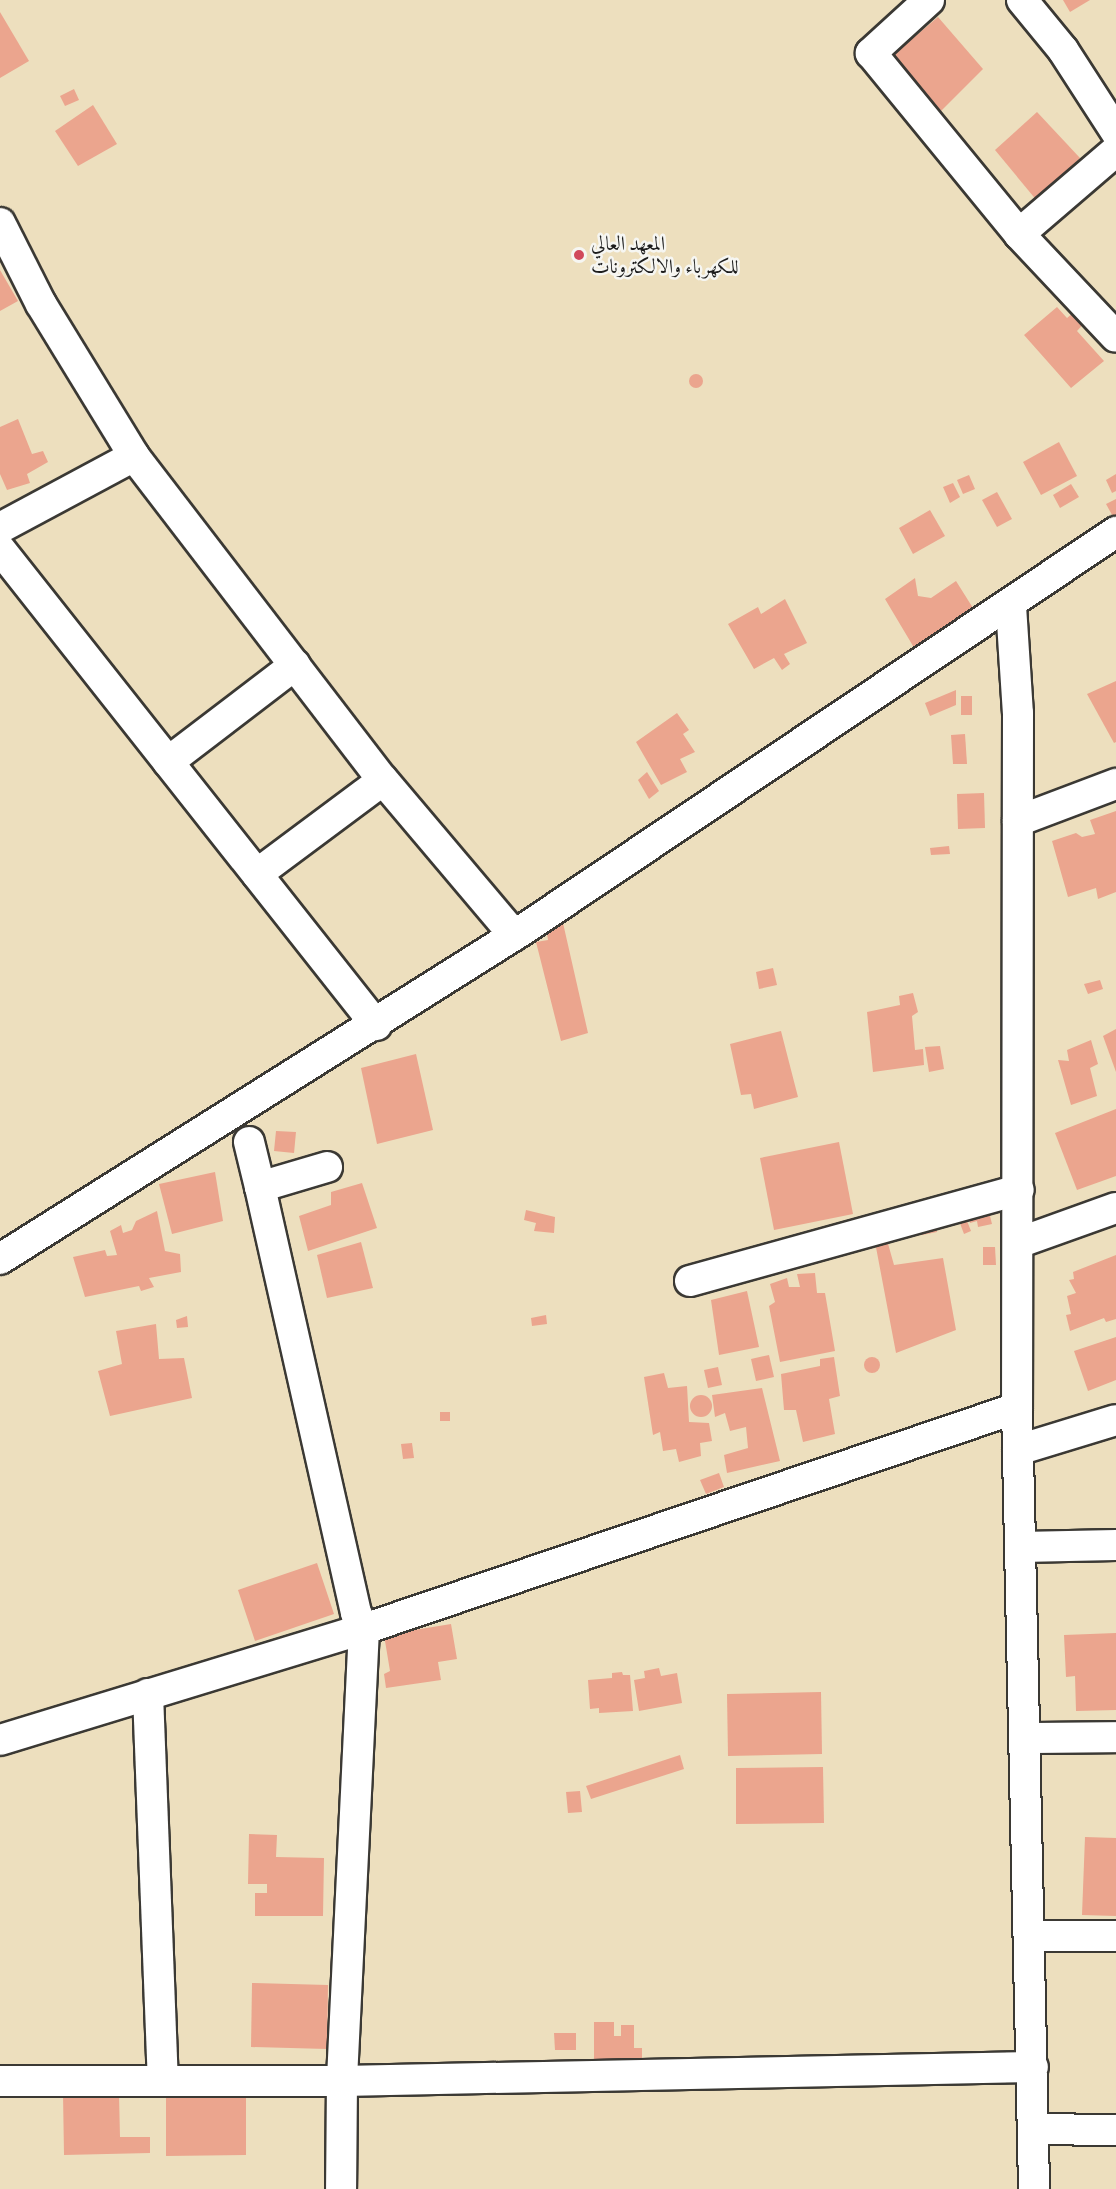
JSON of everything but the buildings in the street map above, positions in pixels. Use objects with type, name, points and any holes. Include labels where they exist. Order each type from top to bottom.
[{"type":"street","points":[[929,0],[871,53],[1019,234],[1116,337]]},
{"type":"street","points":[[1022,0],[1063,50],[1116,132]]},
{"type":"street","points":[[1019,234],[1116,152]]},
{"type":"street","points":[[0,223],[41,304],[134,456],[384,780],[514,935]]},
{"type":"street","points":[[0,528],[134,456]]},
{"type":"street","points":[[0,1259],[376,1025],[1011,606],[1116,532]]},
{"type":"street","points":[[0,549],[376,1025]]},
{"type":"street","points":[[1011,606],[1018,713],[1017,1408],[1034,2189]]},
{"type":"street","points":[[168,762],[295,666]]},
{"type":"street","points":[[257,874],[384,780]]},
{"type":"street","points":[[1018,821],[1116,784]]},
{"type":"street","points":[[249,1142],[354,1601],[363,1629],[342,2081],[341,2189]]},
{"type":"street","points":[[260,1187],[327,1167]]},
{"type":"street","points":[[690,1281],[1019,1191]]},
{"type":"street","points":[[1018,1243],[1116,1208]]},
{"type":"street","points":[[0,1740],[363,1629],[1017,1408]]},
{"type":"street","points":[[1018,1449],[1116,1420]]},
{"type":"street","points":[[1021,1546],[1116,1545]]},
{"type":"street","points":[[148,1694],[163,2081]]},
{"type":"street","points":[[1025,1738],[1116,1737]]},
{"type":"street","points":[[1030,1936],[1116,1936]]},
{"type":"street","points":[[0,2081],[342,2081],[1033,2067]]},
{"type":"street","points":[[1033,2129],[1116,2130]]},
{"type":"place","name":"المعهد العالي للكهرباء والالكترونات","points":[[579,255]]}]
